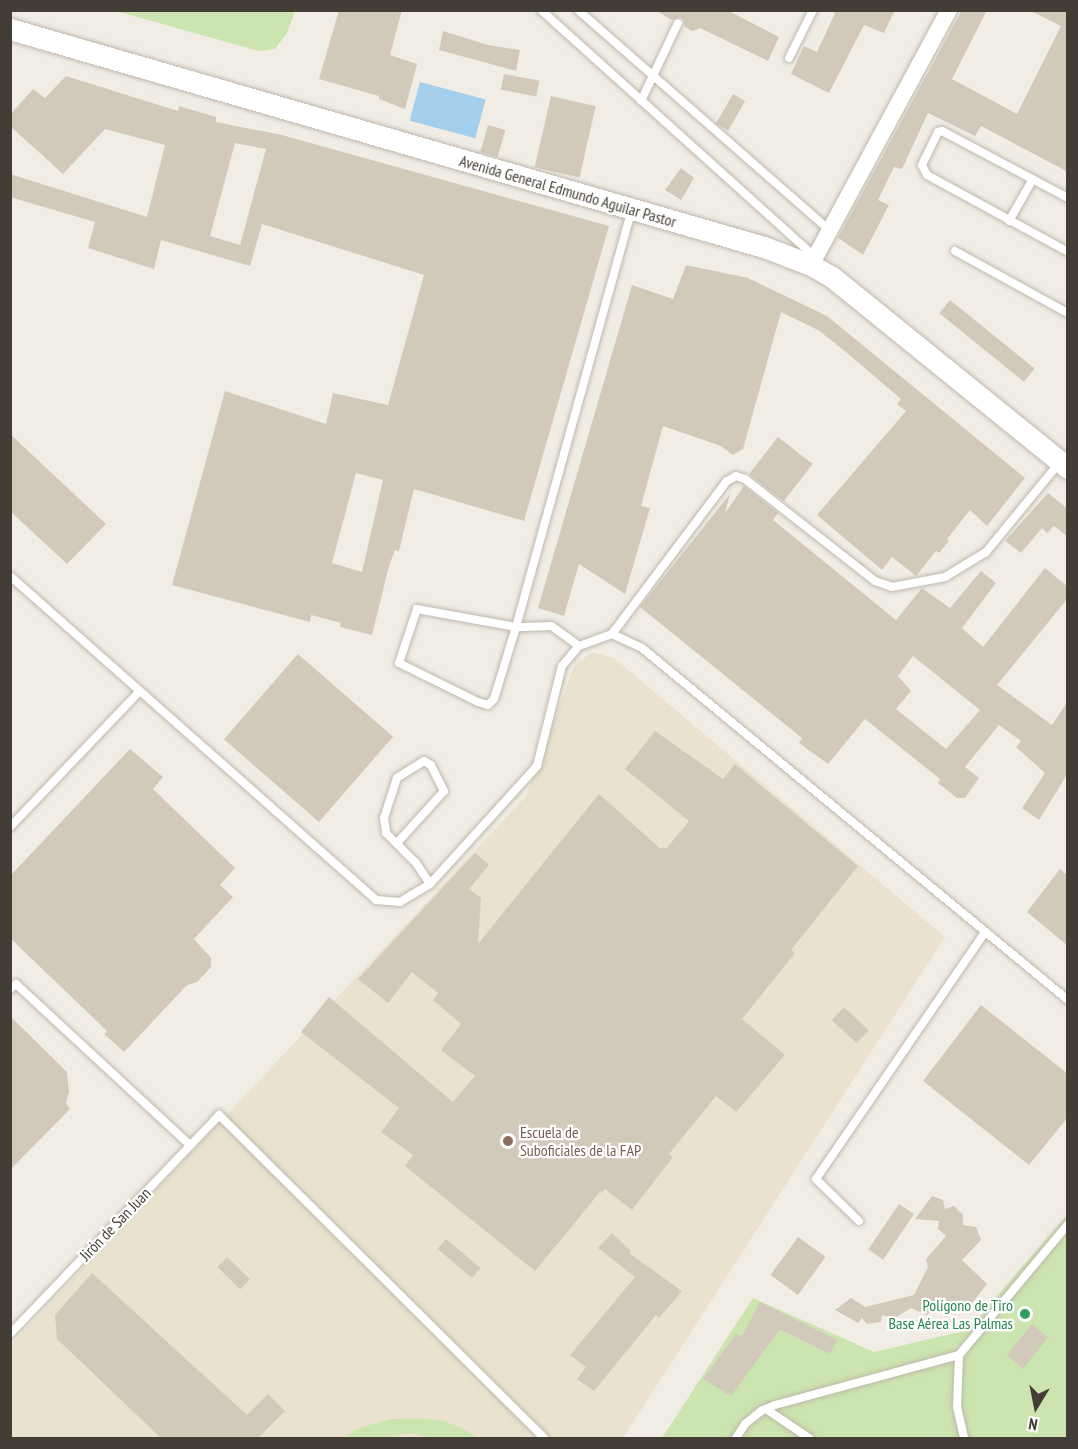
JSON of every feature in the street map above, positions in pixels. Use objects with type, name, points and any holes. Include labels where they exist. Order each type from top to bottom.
[{"type":"street","points":[[813,261],[949,10]]},
{"type":"street","name":"Avenida General Edmundo Aguilar Pastor","points":[[10,29],[813,261],[1064,465]]},
{"type":"lane","points":[[541,10],[813,261]]},
{"type":"lane","points":[[578,10],[829,230]]},
{"type":"lane","points":[[789,58],[813,10]]},
{"type":"lane","points":[[641,101],[678,23]]},
{"type":"lane","points":[[1068,198],[947,133],[938,132],[922,165],[927,175],[1068,252]]},
{"type":"lane","points":[[1009,220],[1033,179]]},
{"type":"lane","points":[[579,646],[551,626],[516,627],[417,609],[399,663],[488,705],[494,699],[516,627],[632,210]]},
{"type":"lane","points":[[955,251],[1068,313]]},
{"type":"lane","points":[[10,576],[376,900],[400,902],[430,884],[537,766],[562,666],[579,646],[612,634],[727,481],[736,476],[745,479],[875,581],[892,587],[945,577],[986,552],[1064,465]]},
{"type":"lane","points":[[612,634],[642,648],[1068,1000]]},
{"type":"lane","points":[[10,827],[140,691]]},
{"type":"lane","points":[[397,843],[444,791],[431,765],[424,761],[397,778],[384,818],[386,833],[416,863],[430,884]]},
{"type":"lane","points":[[859,1221],[816,1179],[984,932]]},
{"type":"lane","points":[[10,989],[16,984],[190,1145]]},
{"type":"lane","name":"Jirón de San Juan","points":[[10,1334],[219,1115],[544,1438]]},
{"type":"lane","points":[[736,1438],[745,1425],[766,1409],[959,1355],[1068,1224]]},
{"type":"lane","points":[[959,1355],[956,1390],[964,1438]]},
{"type":"lane","points":[[766,1409],[809,1438]]},
{"type":"shaded area","name":"Escuela de Suboficiales de la FAP","points":[[593,652],[614,658],[945,937],[623,1438],[11,1438],[10,1346],[526,796],[575,664]]},
{"type":"green space","points":[[116,11],[295,11],[287,33],[275,49],[259,51]]},
{"type":"green space","name":"Polígono de Tiro Base Aérea Las Palmas","points":[[1067,1215],[1067,1438],[662,1438],[753,1298],[874,1352],[968,1330]]},
{"type":"green space","points":[[419,1418],[443,1421],[460,1427],[478,1438],[434,1438],[411,1433],[384,1438],[343,1438],[359,1428],[391,1419]]},
{"type":"water","points":[[420,82],[486,100],[475,138],[410,121]]},
{"type":"building","points":[[339,10],[402,10],[390,55],[417,64],[405,109],[379,99],[379,96],[319,79]]},
{"type":"building","points":[[655,10],[727,10],[779,37],[768,61],[700,28],[692,31],[684,26],[684,20],[680,17],[672,20]]},
{"type":"building","points":[[831,10],[895,10],[884,33],[864,25],[829,93],[791,74],[804,46],[817,52],[835,13]]},
{"type":"building","points":[[962,10],[987,10],[952,79],[1017,114],[1061,26],[1029,10],[1068,10],[1068,172],[981,126],[975,136],[928,113],[902,169],[894,167],[878,200],[889,205],[863,255],[838,238]]},
{"type":"building","points":[[443,31],[488,45],[520,50],[516,71],[439,50]]},
{"type":"building","points":[[504,74],[539,81],[536,97],[501,90]]},
{"type":"building","points":[[66,76],[178,111],[179,106],[216,117],[216,122],[282,135],[609,226],[524,521],[414,489],[399,551],[395,550],[389,566],[372,635],[340,627],[341,623],[311,615],[310,622],[172,585],[225,391],[326,424],[333,393],[388,405],[424,275],[262,224],[250,266],[161,240],[154,269],[88,248],[95,222],[10,197],[10,174],[147,217],[165,145],[105,129],[63,174],[10,126],[10,115],[33,89],[45,98]],"holes":[[[235,143],[266,149],[240,245],[210,236]],[[356,473],[383,480],[362,572],[332,563]]]},
{"type":"building","points":[[733,94],[745,101],[728,130],[716,123]]},
{"type":"building","points":[[551,96],[596,106],[579,177],[535,167]]},
{"type":"building","points":[[488,125],[505,130],[498,157],[480,152]]},
{"type":"building","points":[[681,168],[694,178],[681,200],[665,190]]},
{"type":"building","points":[[686,265],[748,278],[827,316],[1025,478],[987,526],[970,510],[947,539],[949,541],[939,553],[936,551],[916,576],[892,557],[882,570],[817,515],[906,411],[897,404],[901,399],[846,352],[818,330],[781,312],[743,449],[733,455],[721,446],[663,426],[641,506],[650,508],[625,594],[579,564],[564,616],[538,608],[632,285],[673,299]]},
{"type":"building","points":[[950,300],[1035,369],[1024,382],[939,313]]},
{"type":"building","points":[[10,434],[106,524],[67,564],[10,511]]},
{"type":"building","points":[[778,437],[813,464],[784,501],[749,474]]},
{"type":"building","points":[[744,486],[778,513],[773,520],[896,620],[922,588],[950,608],[981,571],[996,583],[962,628],[983,647],[1045,568],[1068,587],[1068,598],[997,685],[1052,725],[1068,701],[1068,773],[1039,820],[1022,808],[1045,773],[1016,747],[1021,741],[999,725],[965,767],[979,778],[965,798],[957,798],[938,783],[940,779],[865,719],[828,764],[799,743],[802,738],[640,607],[730,494],[725,513]],"holes":[[[913,656],[980,710],[946,749],[896,709],[911,691],[898,676]]]},
{"type":"building","points":[[1048,493],[1068,509],[1068,537],[1054,526],[1047,533],[1042,528],[1021,553],[1005,541]]},
{"type":"building","points":[[298,654],[393,737],[319,822],[224,739]]},
{"type":"building","points":[[655,731],[723,779],[735,764],[858,866],[791,950],[795,953],[742,1019],[785,1055],[736,1112],[716,1096],[669,1154],[673,1157],[632,1210],[605,1189],[602,1193],[600,1192],[535,1271],[405,1166],[413,1155],[381,1132],[399,1108],[301,1032],[329,997],[453,1102],[475,1076],[441,1050],[461,1024],[433,1000],[438,993],[412,972],[388,1003],[358,979],[475,853],[489,865],[469,889],[481,898],[478,944],[599,794],[661,849],[663,847],[666,849],[689,821],[625,769]]},
{"type":"building","points":[[130,749],[163,777],[153,789],[235,868],[220,885],[233,897],[194,939],[211,958],[211,967],[197,982],[187,985],[124,1052],[104,1034],[107,1031],[10,938],[10,876]]},
{"type":"building","points":[[1060,869],[1068,876],[1068,946],[1027,912]]},
{"type":"building","points":[[981,1005],[1068,1074],[1068,1117],[1029,1165],[923,1081]]},
{"type":"building","points":[[844,1007],[869,1030],[857,1043],[832,1020]]},
{"type":"building","points":[[10,1016],[67,1072],[69,1092],[66,1103],[70,1109],[10,1170]]},
{"type":"building","points":[[932,1196],[943,1200],[945,1209],[954,1206],[963,1215],[963,1225],[976,1227],[981,1240],[962,1260],[987,1284],[965,1312],[953,1303],[936,1305],[927,1315],[911,1308],[893,1319],[882,1315],[881,1322],[867,1324],[862,1318],[858,1323],[835,1310],[851,1298],[865,1307],[914,1295],[928,1267],[926,1259],[946,1236],[938,1229],[939,1221],[915,1219]]},
{"type":"building","points":[[899,1204],[914,1214],[883,1260],[868,1250]]},
{"type":"building","points":[[612,1233],[631,1251],[629,1253],[682,1291],[659,1318],[656,1315],[594,1391],[577,1379],[586,1367],[570,1355],[635,1277],[598,1248]]},
{"type":"building","points":[[798,1237],[826,1257],[798,1295],[770,1275]]},
{"type":"building","points":[[446,1239],[480,1268],[472,1278],[438,1249]]},
{"type":"building","points":[[227,1257],[250,1279],[240,1289],[217,1267]]},
{"type":"building","points":[[92,1273],[247,1415],[268,1394],[285,1411],[258,1438],[161,1438],[57,1339],[55,1315]]},
{"type":"building","points":[[760,1302],[837,1340],[830,1354],[780,1329],[731,1396],[703,1379],[736,1334],[742,1336]]},
{"type":"building","points":[[1032,1324],[1048,1337],[1023,1368],[1007,1355]]},
{"type":"place","name":"Escuela de Suboficiales de la FAP","points":[[508,1141]]},
{"type":"place","name":"Polígono de Tiro Base Aérea Las Palmas","points":[[1025,1314]]}]
